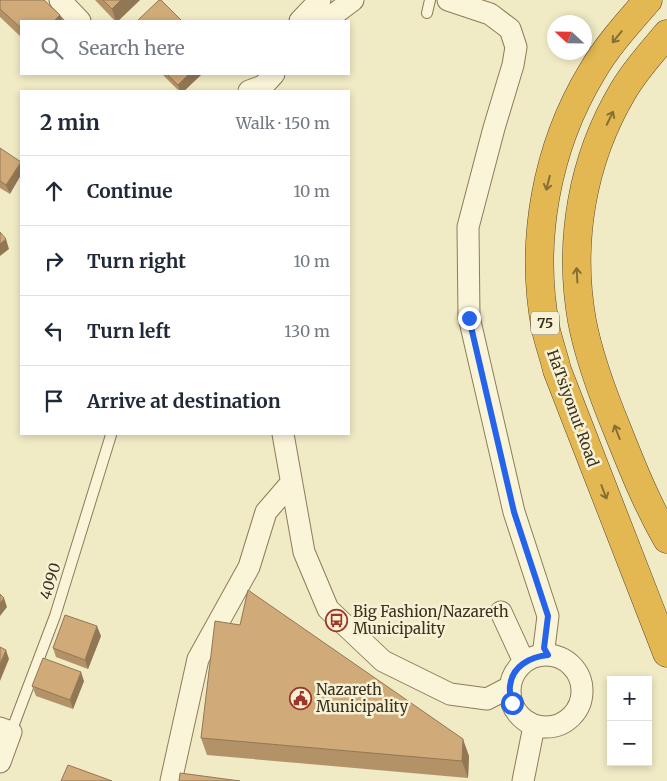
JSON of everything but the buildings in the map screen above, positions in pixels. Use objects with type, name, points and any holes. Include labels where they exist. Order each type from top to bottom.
[{"type":"highway","name":"HaTsiyonut Road","points":[[648,0],[614,40],[592,72],[573,109],[557,150],[546,193],[541,230],[540,262],[546,330],[557,370],[667,652]]},
{"type":"highway","name":"75","points":[[667,34],[643,62],[623,91],[606,124],[592,161],[582,200],[577,234],[576,261],[582,323],[604,398],[647,503],[667,539]]},
{"type":"street","points":[[60,0],[79,20]]},
{"type":"street","points":[[301,20],[320,0]]},
{"type":"street","points":[[326,20],[353,0]]},
{"type":"street","points":[[448,0],[490,14],[510,29],[516,47],[513,65],[468,227],[469,318],[514,512],[548,616],[544,648],[548,655]]},
{"type":"street","points":[[243,90],[255,75]]},
{"type":"street","points":[[252,90],[263,86],[273,75]]},
{"type":"street","points":[[283,435],[304,552],[328,609],[383,661],[450,694],[487,699],[510,687]]},
{"type":"street","points":[[171,781],[198,659],[249,567],[266,512],[291,483]]},
{"type":"street","points":[[501,612],[524,662]]},
{"type":"street","points":[[548,655],[561,659],[572,667],[579,678],[582,691],[579,705],[572,716],[561,724],[548,728],[534,726],[520,717],[512,703],[510,687],[514,673],[524,662],[548,655]]},
{"type":"street","points":[[523,781],[534,726]]},
{"type":"street","points":[[0,762],[6,730]]},
{"type":"lane","points":[[427,13],[430,0]]},
{"type":"lane","name":"4090","points":[[6,730],[55,616],[111,435]]},
{"type":"place","name":"Big Fashion/Nazareth Municipality","points":[[337,620]]},
{"type":"place","name":"Nazareth Municipality","points":[[300,698]]},
{"type":"route","points":[[469,318],[514,512],[548,616],[544,648],[548,655],[524,662],[514,673],[510,687],[512,703]]}]
